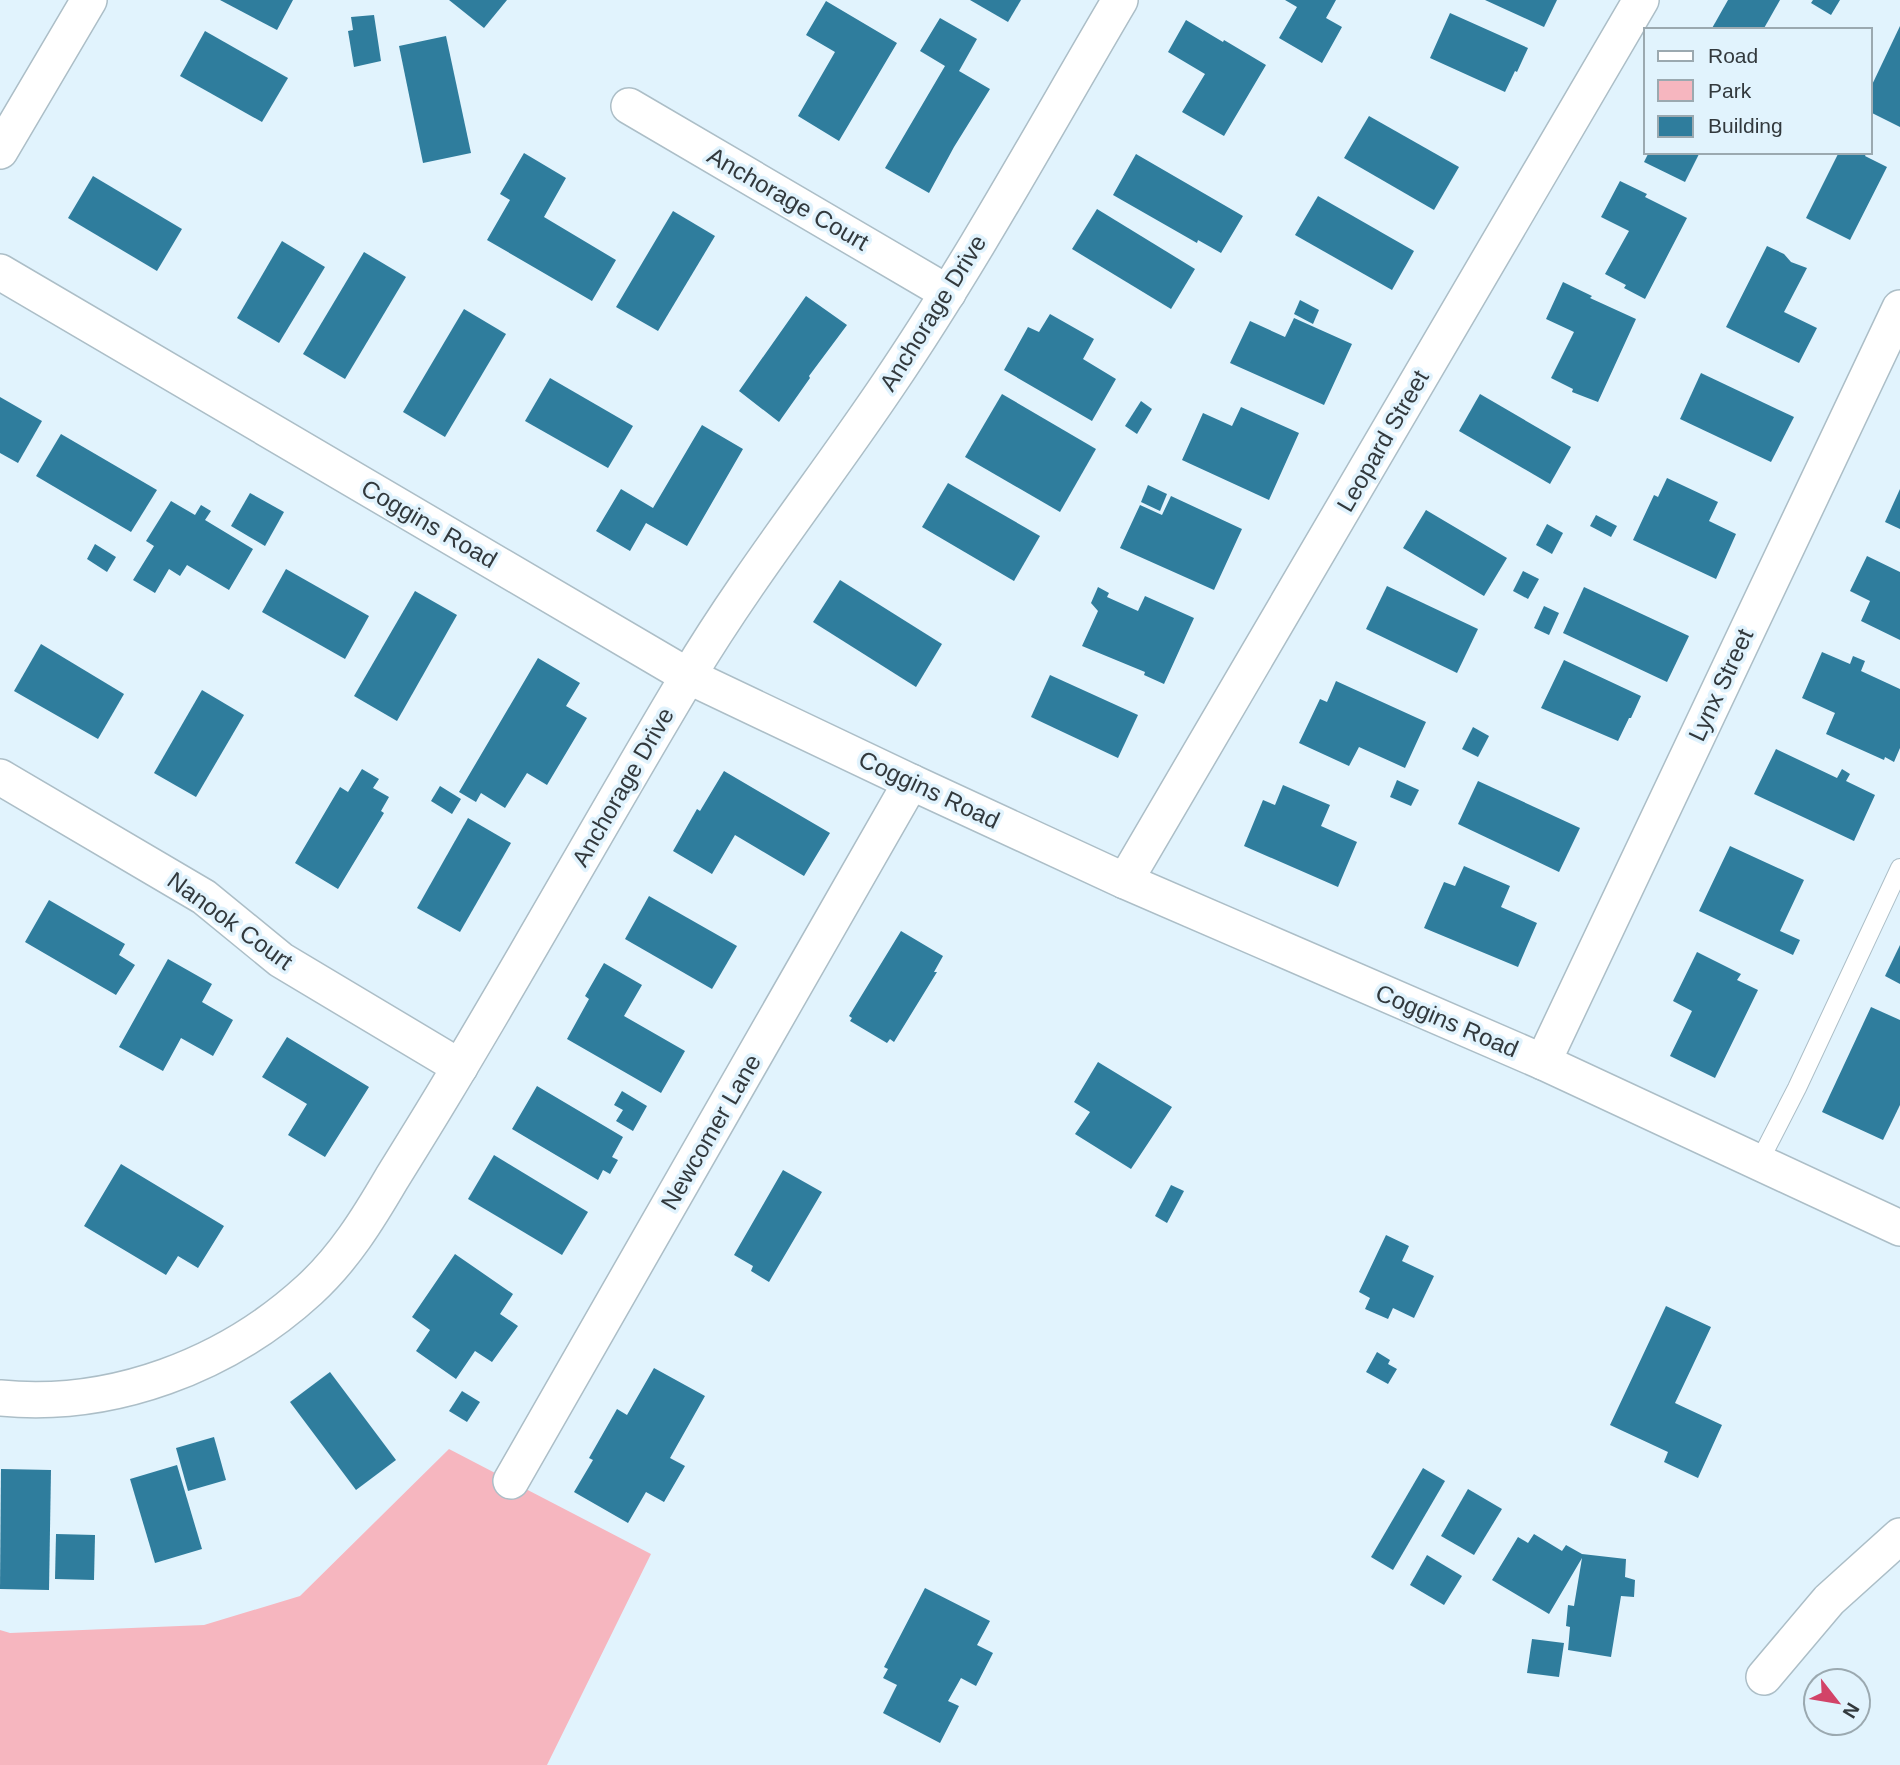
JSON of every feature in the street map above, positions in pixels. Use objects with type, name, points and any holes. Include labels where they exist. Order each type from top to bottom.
[{"type":"street","points":[[0,151],[89,0]]},
{"type":"street","name":"Anchorage Drive","points":[[0,1398],[25,1401],[85,1397],[147,1384],[210,1359],[265,1326],[312,1288],[360,1233],[688,676],[738,598],[887,387],[948,293],[1120,0]]},
{"type":"street","name":"Leopard Street","points":[[1125,881],[1641,0]]},
{"type":"street","name":"Anchorage Court","points":[[629,106],[948,293]]},
{"type":"street","name":"Coggins Road","points":[[0,272],[688,676],[1125,881],[1543,1062],[1759,1162],[1898,1221]]},
{"type":"street","name":"Lynx Street","points":[[1543,1062],[1900,308]]},
{"type":"street","name":"Nanook Court","points":[[0,777],[204,897],[281,960],[460,1067]]},
{"type":"street","name":"Newcomer Lane","points":[[512,1481],[911,782]]},
{"type":"street","points":[[1764,1677],[1829,1600],[1900,1536]]},
{"type":"lane","points":[[1759,1162],[1797,1088],[1900,868]]},
{"type":"green space","points":[[449,1449],[651,1554],[547,1765],[0,1765],[0,1630],[10,1633],[204,1625],[300,1596]]},
{"type":"building","points":[[220,0],[293,0],[277,30]]},
{"type":"building","points":[[449,0],[507,0],[484,28]]},
{"type":"building","points":[[970,0],[1021,0],[1008,22]]},
{"type":"building","points":[[1285,0],[1336,0],[1326,18],[1342,27],[1322,63],[1279,38],[1297,7]]},
{"type":"building","points":[[1485,0],[1557,0],[1544,27]]},
{"type":"building","points":[[1728,0],[1780,0],[1764,28],[1712,28]]},
{"type":"building","points":[[1813,0],[1840,0],[1831,15],[1811,3]]},
{"type":"building","points":[[826,1],[897,43],[839,141],[798,116],[835,52],[806,35]]},
{"type":"building","points":[[1450,13],[1528,48],[1505,92],[1430,58]]},
{"type":"building","points":[[374,15],[381,61],[354,67],[348,31],[353,30],[351,17]]},
{"type":"building","points":[[940,18],[977,39],[959,71],[990,89],[929,193],[885,168],[945,66],[920,51]]},
{"type":"building","points":[[1186,20],[1266,65],[1224,136],[1182,112],[1205,74],[1168,52]]},
{"type":"building","points":[[1900,26],[1900,127],[1872,113],[1872,85]]},
{"type":"building","points":[[205,31],[288,78],[262,122],[180,76]]},
{"type":"building","points":[[446,36],[471,153],[423,163],[399,46]]},
{"type":"building","points":[[1369,116],[1459,167],[1434,210],[1344,158]]},
{"type":"building","points":[[524,153],[566,178],[544,217],[616,260],[592,301],[487,240],[510,200],[500,194]]},
{"type":"building","points":[[1136,154],[1243,216],[1221,253],[1198,240],[1197,243],[1113,195]]},
{"type":"building","points":[[1648,154],[1699,154],[1685,182],[1644,162]]},
{"type":"building","points":[[1838,154],[1866,154],[1865,156],[1887,167],[1850,240],[1806,218]]},
{"type":"building","points":[[93,176],[182,229],[157,271],[68,218]]},
{"type":"building","points":[[1620,181],[1687,218],[1645,299],[1605,274],[1629,231],[1601,217]]},
{"type":"building","points":[[1318,196],[1414,251],[1392,290],[1295,235]]},
{"type":"building","points":[[1097,209],[1195,269],[1171,309],[1072,249]]},
{"type":"building","points":[[673,211],[715,236],[658,331],[616,307]]},
{"type":"building","points":[[282,241],[325,267],[279,343],[237,318]]},
{"type":"building","points":[[1767,246],[1784,254],[1791,262],[1807,268],[1784,312],[1817,328],[1799,363],[1726,327]]},
{"type":"building","points":[[364,252],[406,277],[345,379],[303,354]]},
{"type":"building","points":[[1563,282],[1636,319],[1598,402],[1572,392],[1573,389],[1551,378],[1574,332],[1546,319]]},
{"type":"building","points":[[806,296],[847,325],[779,422],[739,391]]},
{"type":"building","points":[[1300,300],[1319,310],[1313,324],[1294,314]]},
{"type":"building","points":[[464,309],[506,334],[445,437],[403,412]]},
{"type":"building","points":[[1050,314],[1094,339],[1083,359],[1116,379],[1092,421],[1004,370],[1028,327],[1039,332]]},
{"type":"building","points":[[1294,318],[1352,344],[1324,405],[1230,363],[1250,321],[1285,337]]},
{"type":"building","points":[[1701,373],[1794,417],[1771,462],[1680,419]]},
{"type":"building","points":[[550,378],[633,426],[608,468],[525,421]]},
{"type":"building","points":[[1002,394],[1096,449],[1060,512],[965,457]]},
{"type":"building","points":[[1480,394],[1571,447],[1550,484],[1459,431]]},
{"type":"building","points":[[0,397],[42,421],[18,463],[0,453]]},
{"type":"building","points":[[1141,401],[1152,409],[1137,434],[1125,426]]},
{"type":"building","points":[[1241,407],[1299,433],[1269,500],[1182,460],[1203,413],[1232,426]]},
{"type":"building","points":[[702,425],[743,449],[687,546],[646,523],[630,551],[596,531],[621,489],[653,508]]},
{"type":"building","points":[[61,434],[157,490],[131,532],[36,476]]},
{"type":"building","points":[[1667,478],[1718,502],[1709,521],[1736,534],[1716,579],[1633,540],[1654,495],[1658,497]]},
{"type":"building","points":[[948,483],[1040,536],[1014,581],[922,527]]},
{"type":"building","points":[[1148,485],[1167,494],[1160,511],[1141,502]]},
{"type":"building","points":[[1900,489],[1900,529],[1885,522]]},
{"type":"building","points":[[250,493],[284,512],[265,546],[231,526]]},
{"type":"building","points":[[1171,496],[1242,529],[1214,590],[1120,548],[1140,505],[1162,515]]},
{"type":"building","points":[[171,501],[195,515],[201,505],[211,511],[205,520],[253,549],[229,590],[187,565],[180,576],[169,569],[155,593],[133,580],[154,546],[146,541]]},
{"type":"building","points":[[1426,510],[1507,558],[1484,596],[1403,548]]},
{"type":"building","points":[[1596,515],[1617,526],[1611,537],[1590,526]]},
{"type":"building","points":[[1547,524],[1563,533],[1552,554],[1536,545]]},
{"type":"building","points":[[95,544],[116,557],[107,572],[87,559]]},
{"type":"building","points":[[1867,556],[1900,572],[1900,640],[1861,621],[1870,601],[1850,591]]},
{"type":"building","points":[[286,569],[369,616],[345,659],[262,612]]},
{"type":"building","points":[[1523,571],[1539,579],[1528,599],[1513,591]]},
{"type":"building","points":[[840,580],[942,644],[916,687],[813,622]]},
{"type":"building","points":[[1387,586],[1478,629],[1457,673],[1366,629]]},
{"type":"building","points":[[1098,587],[1109,593],[1107,597],[1138,611],[1145,596],[1194,618],[1164,684],[1144,675],[1145,672],[1082,646],[1098,611],[1091,603]]},
{"type":"building","points":[[1584,587],[1689,636],[1667,682],[1563,633]]},
{"type":"building","points":[[415,591],[457,615],[397,721],[354,696]]},
{"type":"building","points":[[1544,606],[1559,613],[1549,635],[1534,628]]},
{"type":"building","points":[[41,644],[124,694],[98,739],[14,691]]},
{"type":"building","points":[[1822,652],[1850,664],[1853,656],[1865,661],[1861,671],[1900,689],[1900,748],[1894,762],[1826,734],[1835,713],[1802,698]]},
{"type":"building","points":[[538,658],[580,683],[566,706],[587,718],[547,785],[527,773],[505,808],[481,793],[476,802],[459,792]]},
{"type":"building","points":[[1564,660],[1641,696],[1618,741],[1541,708]]},
{"type":"building","points":[[1050,675],[1138,715],[1118,758],[1031,717]]},
{"type":"building","points":[[1336,681],[1426,722],[1405,768],[1359,747],[1349,766],[1299,743],[1320,699],[1327,702]]},
{"type":"building","points":[[202,690],[244,715],[196,797],[154,773]]},
{"type":"building","points":[[1473,727],[1489,736],[1478,757],[1462,749]]},
{"type":"building","points":[[1776,749],[1837,778],[1842,769],[1850,774],[1846,781],[1875,795],[1854,841],[1754,794]]},
{"type":"building","points":[[362,769],[379,779],[373,788],[389,797],[381,811],[384,813],[338,889],[295,863],[340,787],[348,792]]},
{"type":"building","points":[[724,771],[830,833],[804,876],[735,835],[712,874],[673,851],[697,809],[700,811]]},
{"type":"building","points":[[1397,780],[1419,790],[1411,806],[1390,797]]},
{"type":"building","points":[[1478,781],[1580,828],[1559,872],[1458,824]]},
{"type":"building","points":[[1283,785],[1330,805],[1321,826],[1357,842],[1338,887],[1244,846],[1263,800],[1275,805]]},
{"type":"building","points":[[440,786],[461,799],[452,814],[431,801]]},
{"type":"building","points":[[468,818],[511,843],[460,932],[417,908]]},
{"type":"building","points":[[1730,846],[1804,880],[1780,931],[1800,940],[1793,955],[1699,911]]},
{"type":"building","points":[[1464,866],[1510,886],[1501,907],[1537,923],[1518,967],[1424,928],[1444,882],[1455,886]]},
{"type":"building","points":[[649,896],[737,946],[712,989],[625,939]]},
{"type":"building","points":[[49,900],[125,944],[119,955],[135,965],[116,995],[25,942]]},
{"type":"building","points":[[901,931],[943,956],[934,972],[937,972],[894,1042],[890,1039],[887,1043],[850,1021],[852,1018],[849,1016]]},
{"type":"building","points":[[1900,945],[1900,984],[1885,976]]},
{"type":"building","points":[[1697,952],[1741,974],[1737,980],[1758,990],[1715,1078],[1670,1056],[1692,1011],[1673,1001]]},
{"type":"building","points":[[168,959],[212,984],[202,1002],[233,1020],[213,1056],[181,1038],[163,1071],[119,1047]]},
{"type":"building","points":[[604,963],[642,985],[624,1016],[685,1051],[661,1093],[567,1039],[589,999],[585,996]]},
{"type":"building","points":[[1871,1007],[1900,1020],[1900,1105],[1883,1140],[1822,1112]]},
{"type":"building","points":[[287,1037],[369,1087],[325,1157],[288,1135],[307,1104],[262,1077]]},
{"type":"building","points":[[1098,1062],[1172,1107],[1131,1169],[1075,1134],[1090,1112],[1074,1102]]},
{"type":"building","points":[[537,1086],[623,1137],[612,1157],[618,1160],[610,1174],[603,1170],[598,1180],[512,1129]]},
{"type":"building","points":[[622,1091],[647,1106],[633,1131],[616,1121],[623,1110],[614,1105]]},
{"type":"building","points":[[494,1155],[588,1212],[562,1255],[468,1199]]},
{"type":"building","points":[[121,1164],[224,1226],[198,1268],[178,1256],[166,1275],[84,1226]]},
{"type":"building","points":[[783,1170],[822,1192],[769,1282],[751,1271],[753,1266],[734,1255]]},
{"type":"building","points":[[1171,1185],[1184,1191],[1167,1223],[1155,1216]]},
{"type":"building","points":[[1386,1235],[1409,1246],[1402,1261],[1434,1276],[1414,1318],[1393,1308],[1388,1319],[1365,1309],[1370,1298],[1359,1292]]},
{"type":"building","points":[[455,1254],[513,1294],[500,1314],[518,1326],[492,1362],[475,1351],[456,1379],[416,1351],[430,1330],[412,1317]]},
{"type":"building","points":[[1666,1306],[1711,1327],[1675,1403],[1722,1425],[1698,1478],[1664,1462],[1668,1452],[1610,1425]]},
{"type":"building","points":[[1377,1352],[1390,1360],[1388,1364],[1397,1369],[1388,1384],[1366,1372]]},
{"type":"building","points":[[654,1368],[705,1396],[670,1458],[685,1466],[664,1502],[646,1492],[628,1523],[574,1492],[593,1460],[589,1458],[617,1409],[627,1415]]},
{"type":"building","points":[[330,1372],[396,1460],[356,1490],[290,1402]]},
{"type":"building","points":[[462,1391],[480,1402],[467,1422],[449,1411]]},
{"type":"building","points":[[214,1437],[226,1480],[188,1491],[176,1448]]},
{"type":"building","points":[[177,1465],[202,1549],[155,1563],[130,1479]]},
{"type":"building","points":[[1423,1468],[1445,1481],[1393,1570],[1371,1557]]},
{"type":"building","points":[[1,1469],[51,1470],[49,1590],[0,1589]]},
{"type":"building","points":[[1468,1489],[1502,1509],[1474,1555],[1441,1536]]},
{"type":"building","points":[[56,1534],[95,1535],[94,1580],[55,1579]]},
{"type":"building","points":[[1534,1534],[1562,1551],[1566,1545],[1582,1554],[1626,1559],[1625,1577],[1635,1580],[1634,1597],[1621,1596],[1611,1657],[1568,1650],[1568,1605],[1574,1606],[1582,1558],[1549,1614],[1492,1580],[1518,1537],[1528,1543]]},
{"type":"building","points":[[1427,1555],[1462,1576],[1444,1605],[1410,1585]]},
{"type":"building","points":[[925,1588],[990,1621],[977,1645],[993,1653],[976,1686],[961,1678],[948,1701],[959,1706],[940,1743],[883,1713],[897,1685],[883,1678],[888,1669],[884,1667]]},
{"type":"building","points":[[1532,1639],[1564,1643],[1559,1677],[1527,1673]]}]
